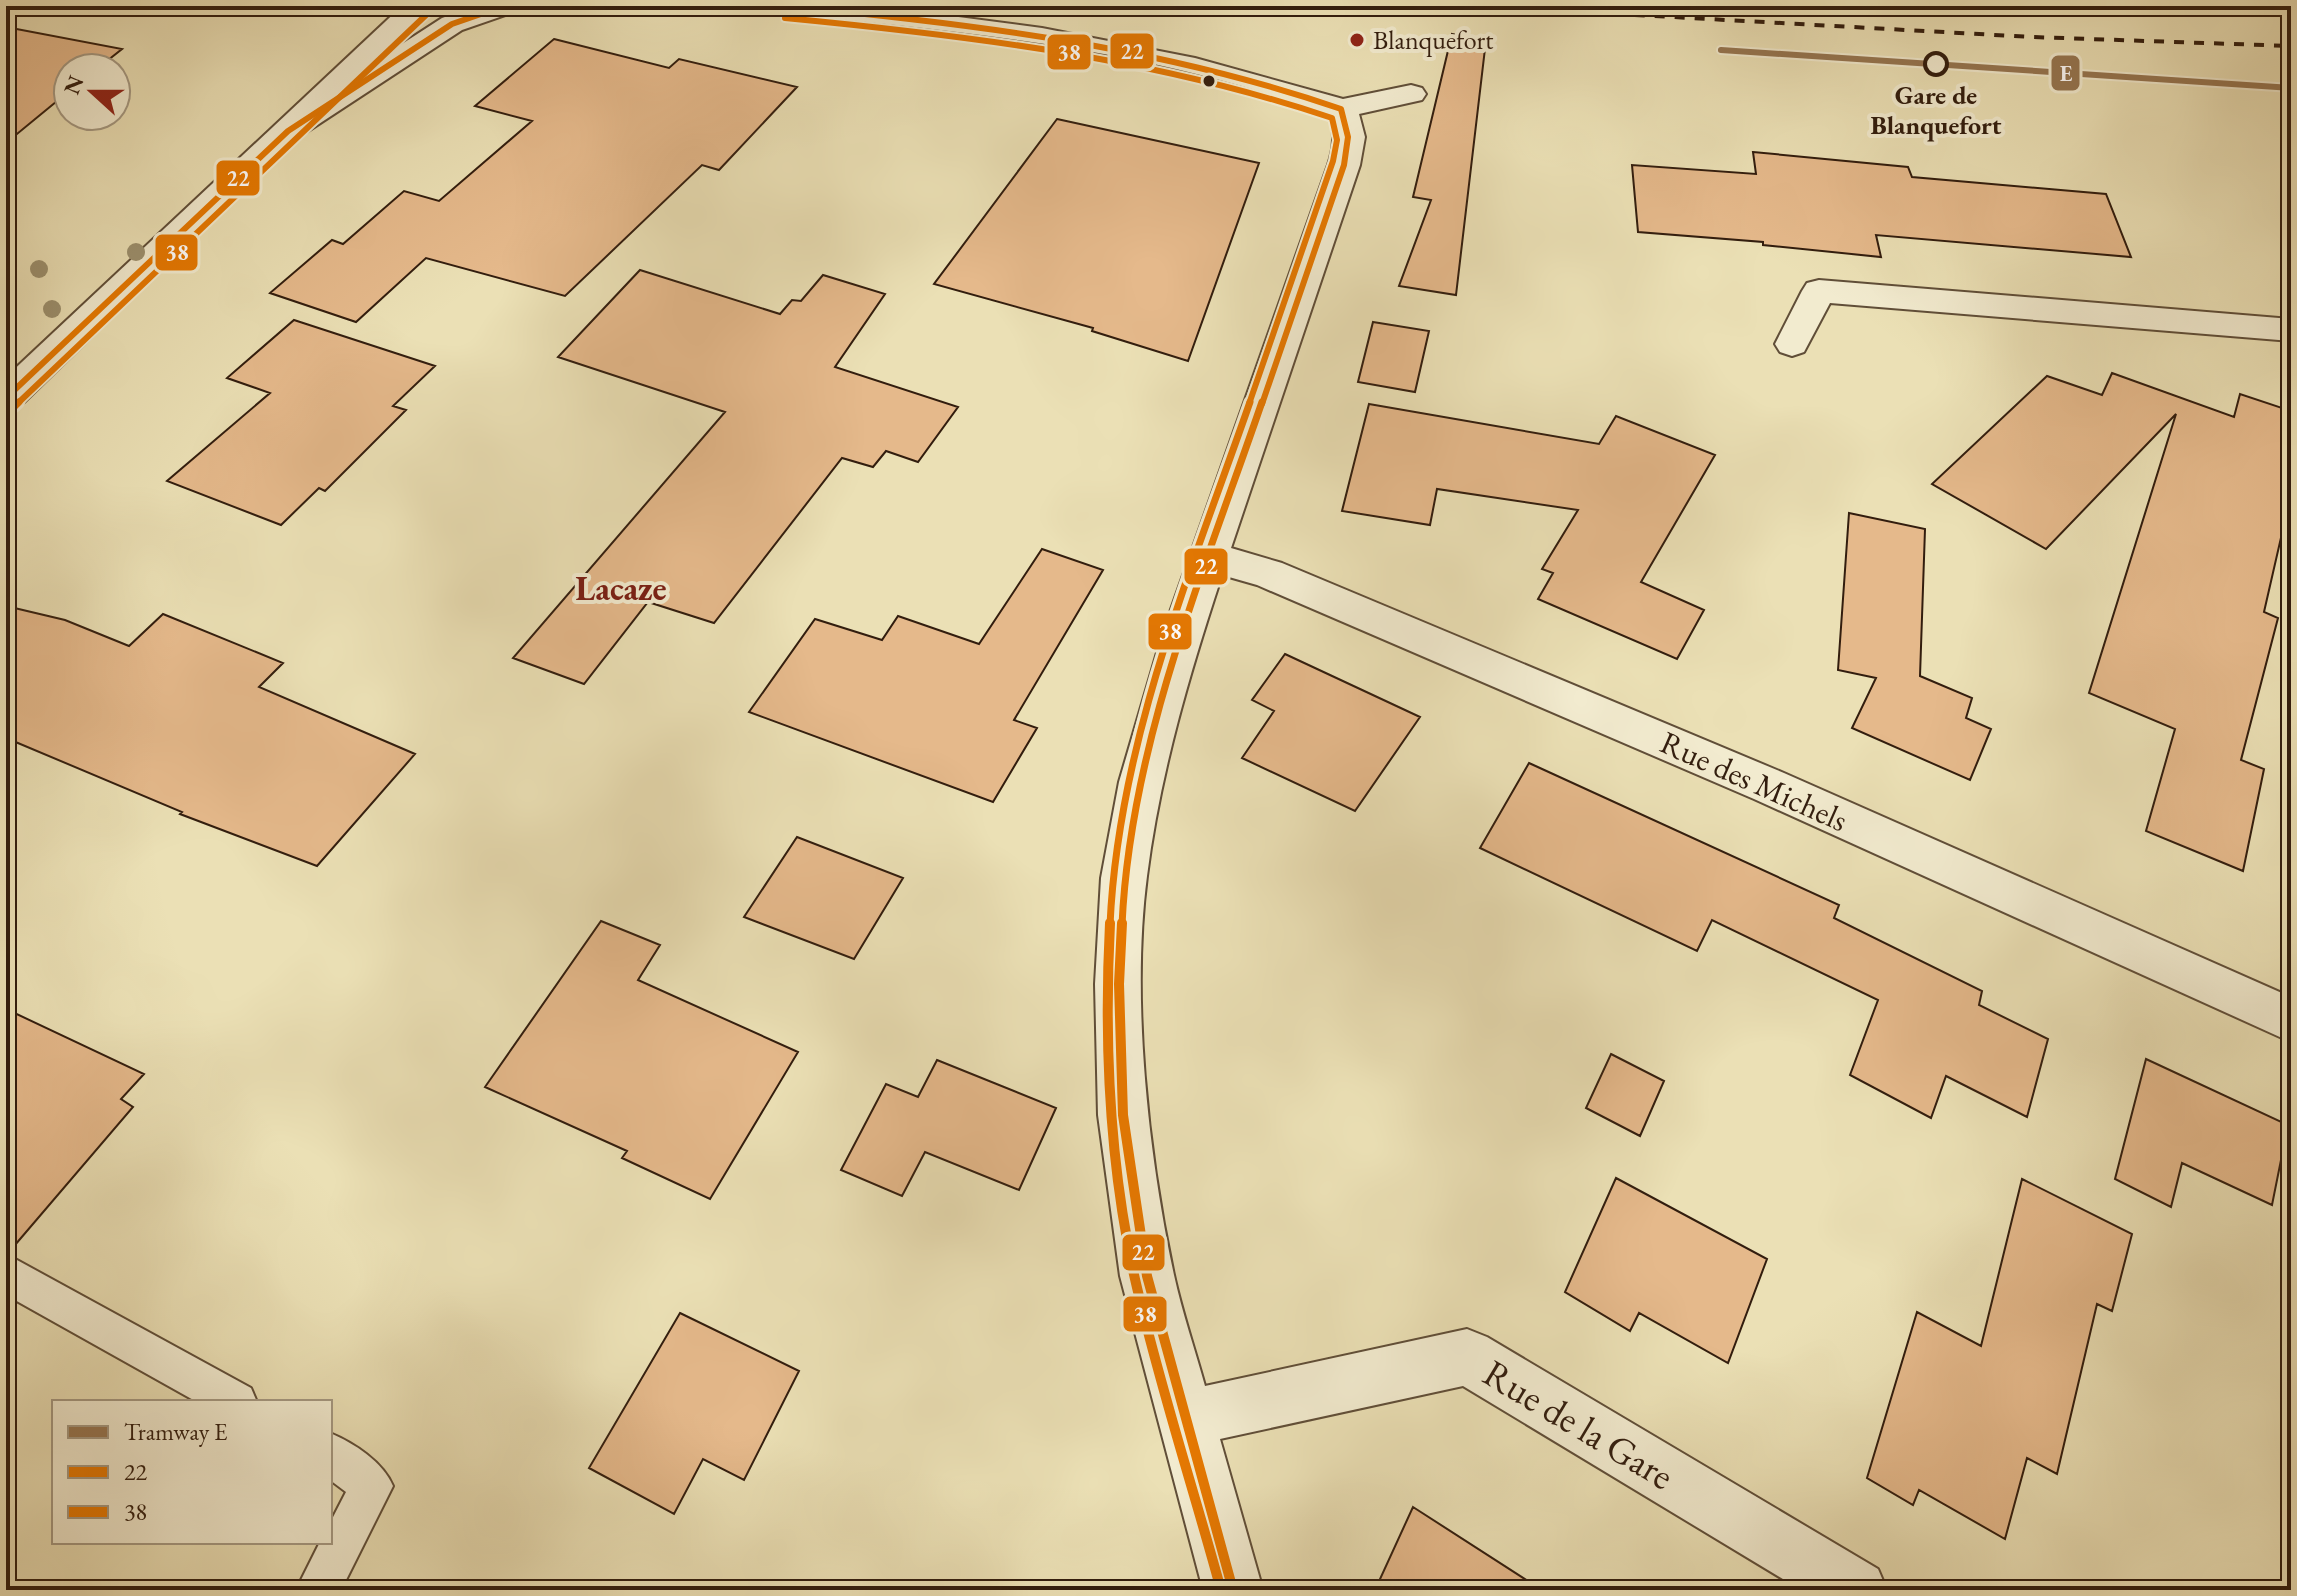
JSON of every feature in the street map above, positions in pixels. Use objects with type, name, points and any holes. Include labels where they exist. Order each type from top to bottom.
[{"type":"street","points":[[6,398],[418,6]]},
{"type":"street","points":[[288,131],[452,24],[504,6]]},
{"type":"street","points":[[786,6],[1022,30],[1299,92],[1341,109],[1411,94]]},
{"type":"street","points":[[1233,1590],[1145,1261],[1123,1115],[1119,984],[1124,878],[1141,782],[1183,632],[1351,142],[1349,124],[1341,109]]},
{"type":"street","points":[[1792,344],[1819,291],[2291,330]]},
{"type":"street","name":"Rue des Michels","points":[[1211,557],[1268,573],[1769,786],[2291,1020]]},
{"type":"street","name":"Rue de la Gare","points":[[1185,1419],[1467,1357],[1857,1590]]},
{"type":"lane","points":[[6,1273],[233,1400]]},
{"type":"lane","points":[[318,1590],[372,1486],[332,1456]]},
{"type":"building","points":[[6,27],[122,49],[118,52],[52,52],[52,105],[6,143]]},
{"type":"building","points":[[1452,34],[1486,40],[1456,295],[1399,286],[1431,200],[1413,197]]},
{"type":"building","points":[[554,39],[669,68],[679,59],[797,87],[719,170],[702,165],[565,296],[426,258],[356,322],[270,293],[332,240],[343,244],[404,191],[439,201],[532,121],[475,106]]},
{"type":"building","points":[[1057,119],[1259,163],[1188,361],[1092,331],[1093,328],[934,284]]},
{"type":"building","points":[[1753,152],[1908,167],[1912,177],[2106,194],[2131,257],[1876,235],[1881,257],[1763,245],[1763,242],[1638,232],[1632,165],[1756,174]]},
{"type":"building","points":[[640,270],[780,314],[792,300],[801,301],[823,275],[885,294],[835,367],[958,407],[918,462],[886,451],[873,467],[842,458],[714,623],[648,602],[584,684],[513,658],[725,412],[558,357]]},
{"type":"building","points":[[294,320],[435,366],[393,406],[406,410],[325,491],[319,488],[281,525],[167,481],[270,393],[227,378]]},
{"type":"building","points":[[1373,322],[1429,331],[1415,392],[1358,382]]},
{"type":"building","points":[[2112,373],[2234,417],[2240,394],[2291,411],[2291,494],[2264,612],[2278,618],[2241,760],[2264,769],[2243,871],[2146,831],[2175,729],[2089,693],[2176,414],[2046,549],[1932,484],[2047,376],[2102,395]]},
{"type":"building","points":[[1369,404],[1599,444],[1616,416],[1715,455],[1641,582],[1704,610],[1677,659],[1538,599],[1553,573],[1542,569],[1578,510],[1437,489],[1430,525],[1342,511]]},
{"type":"building","points":[[1849,513],[1925,529],[1920,676],[1972,698],[1966,718],[1991,729],[1970,780],[1852,728],[1876,678],[1838,670]]},
{"type":"building","points":[[1042,549],[1103,570],[1014,720],[1037,728],[993,802],[749,712],[815,619],[882,640],[898,616],[979,644]]},
{"type":"building","points":[[6,606],[65,620],[129,646],[163,614],[283,663],[259,687],[415,754],[317,866],[180,814],[182,812],[6,738]]},
{"type":"building","points":[[1285,654],[1420,717],[1355,811],[1242,758],[1274,711],[1252,700]]},
{"type":"building","points":[[1529,763],[1839,905],[1834,918],[1982,991],[1979,1005],[2048,1039],[2027,1117],[1946,1076],[1931,1118],[1850,1075],[1878,1000],[1712,920],[1697,951],[1480,848]]},
{"type":"building","points":[[797,837],[903,878],[854,959],[744,917]]},
{"type":"building","points":[[601,921],[660,945],[638,980],[798,1052],[710,1199],[622,1158],[627,1151],[485,1087]]},
{"type":"building","points":[[6,1009],[144,1074],[121,1099],[133,1107],[9,1252]]},
{"type":"building","points":[[1611,1054],[1664,1081],[1640,1136],[1586,1108]]},
{"type":"building","points":[[2146,1059],[2288,1125],[2272,1205],[2182,1163],[2171,1207],[2115,1179]]},
{"type":"building","points":[[937,1060],[1056,1108],[1019,1190],[925,1152],[902,1196],[841,1170],[886,1084],[918,1097]]},
{"type":"building","points":[[1616,1178],[1767,1259],[1728,1363],[1639,1313],[1630,1331],[1565,1292]]},
{"type":"building","points":[[2022,1179],[2132,1234],[2112,1311],[2097,1304],[2057,1474],[2027,1458],[2005,1539],[1919,1490],[1913,1505],[1867,1478],[1917,1312],[1981,1346]]},
{"type":"building","points":[[680,1313],[799,1371],[744,1480],[703,1459],[674,1514],[589,1468]]},
{"type":"building","points":[[1413,1507],[1542,1590],[1375,1590]]},
{"type":"railway","points":[[1475,6],[2032,37],[2291,46]]},
{"type":"tram line","name":"E","points":[[1721,50],[2291,88]]},
{"type":"transit line","name":"22","points":[[6,398],[288,131],[452,24],[504,6]]},
{"type":"transit line","name":"22","points":[[786,6],[997,29],[1138,52],[1275,86],[1341,109],[1346,123],[1348,143],[1344,165],[1183,632],[1141,782],[1124,878],[1119,984],[1123,1115],[1147,1276],[1233,1590]]},
{"type":"transit line","name":"38","points":[[14,407],[426,15]]},
{"type":"transit line","name":"38","points":[[785,18],[991,40],[1133,63],[1268,97],[1332,118],[1336,129],[1333,161],[1171,629],[1129,779],[1112,877],[1107,984],[1111,1115],[1135,1278],[1221,1590]]},
{"type":"place","name":"Blanquefort","points":[[1357,40]]},
{"type":"place","name":"Gare de Blanquefort","points":[[1936,64]]},
{"type":"district","name":"Lacaze","points":[[621,588]]}]
